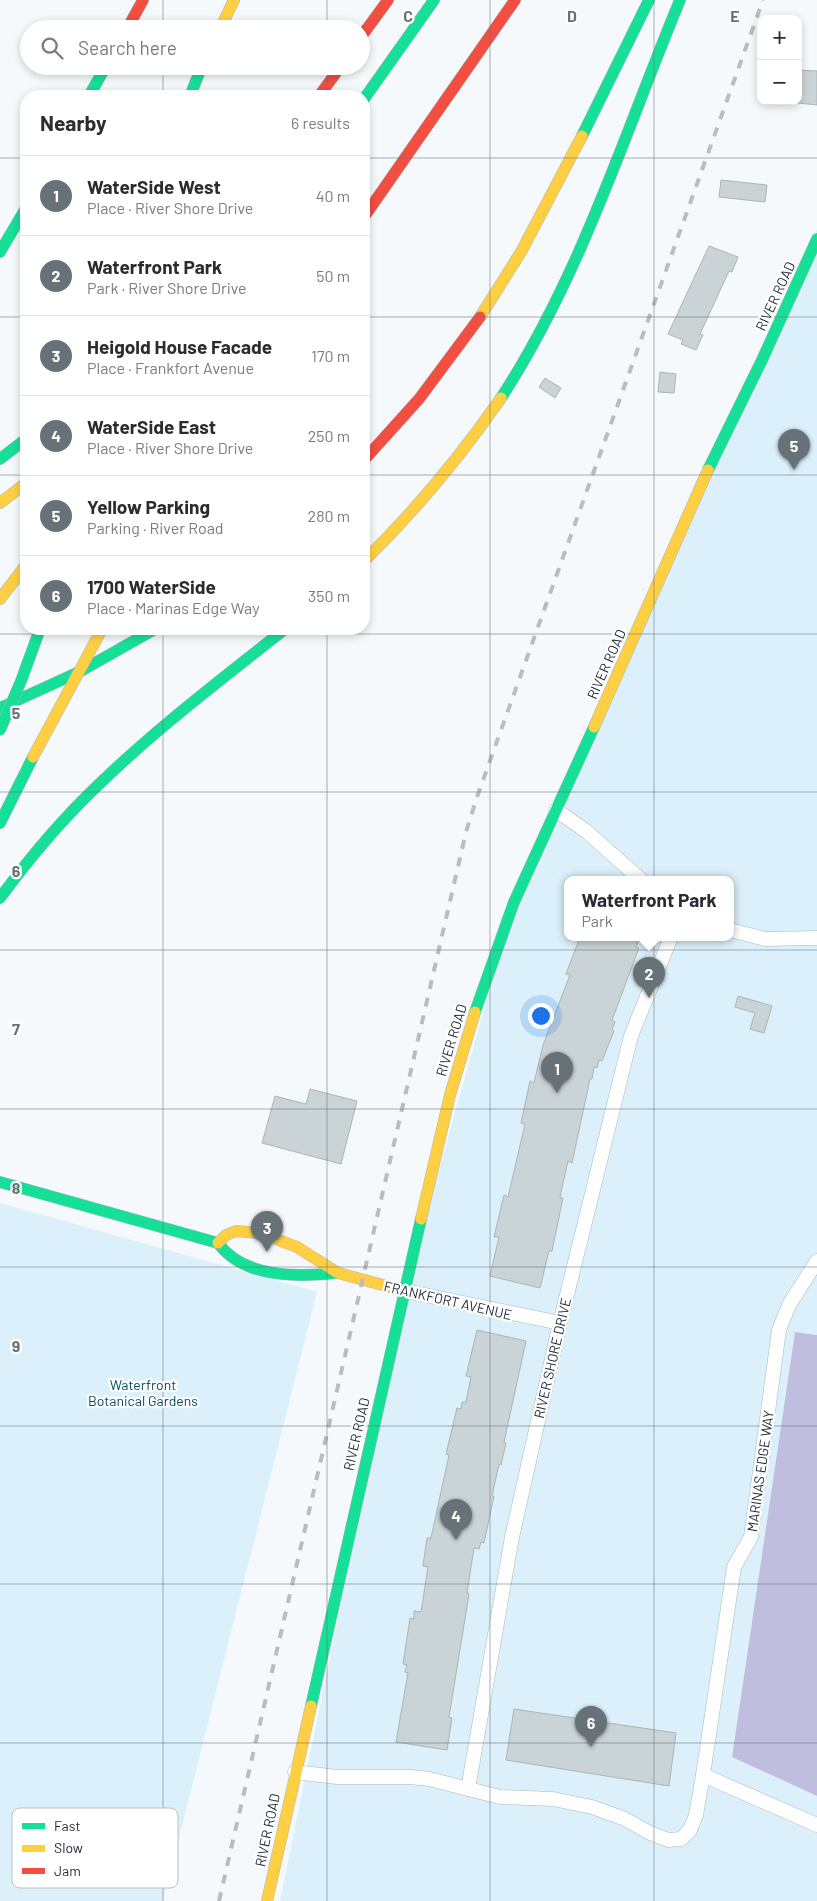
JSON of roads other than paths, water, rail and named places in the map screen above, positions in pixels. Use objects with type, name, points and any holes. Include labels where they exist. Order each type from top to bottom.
[{"type":"main road","points":[[132,20],[143,0]]},
{"type":"main road","points":[[224,20],[234,0]]},
{"type":"main road","points":[[370,25],[388,0]]},
{"type":"main road","points":[[370,91],[434,0]]},
{"type":"main road","points":[[370,208],[515,0]]},
{"type":"main road","points":[[370,453],[441,371],[499,287],[549,198],[649,0]]},
{"type":"main road","points":[[370,555],[431,492],[480,430],[520,368],[544,326],[582,248],[680,0]]},
{"type":"main road","points":[[92,90],[101,75]]},
{"type":"main road","points":[[192,90],[198,75]]},
{"type":"main road","points":[[323,90],[334,75]]},
{"type":"main road","points":[[370,95],[378,80]]},
{"type":"main road","points":[[0,252],[20,218]]},
{"type":"main road","name":"RIVER ROAD","points":[[267,1901],[450,1095],[476,1009],[514,902],[704,479],[762,360],[817,239]]},
{"type":"main road","points":[[0,459],[20,444]]},
{"type":"main road","points":[[0,503],[20,488]]},
{"type":"main road","points":[[0,598],[20,573]]},
{"type":"main road","points":[[0,730],[38,635]]},
{"type":"main road","points":[[0,823],[99,635]]},
{"type":"main road","points":[[0,708],[43,690],[89,667],[145,635]]},
{"type":"main road","points":[[0,898],[44,842],[104,778],[278,635]]},
{"type":"main road","name":"FRANKFORT AVENUE","points":[[0,1182],[218,1243],[228,1257],[254,1268],[300,1275],[336,1273],[405,1291]]},
{"type":"main road","name":"FRANKFORT AVENUE","points":[[218,1243],[222,1237],[232,1232],[245,1231],[274,1236],[306,1252],[336,1273]]},
{"type":"street","points":[[556,810],[586,832],[637,876]]},
{"type":"street","points":[[734,931],[765,939],[817,938]]},
{"type":"street","name":"RIVER SHORE DRIVE","points":[[468,1790],[512,1537],[560,1323],[630,1036],[669,941]]},
{"type":"street","name":"MARINAS EDGE WAY","points":[[295,1772],[337,1777],[411,1777],[429,1779],[500,1797],[553,1799],[592,1807],[626,1819],[650,1833],[668,1840],[681,1839],[690,1830],[696,1815],[734,1567],[751,1537],[779,1330],[789,1305],[817,1261]]},
{"type":"street","name":"FRANKFORT AVENUE","points":[[405,1291],[560,1323]]},
{"type":"street","points":[[703,1775],[817,1825]]},
{"type":"water","points":[[795,1332],[817,1335],[817,1796],[732,1757]]},
{"type":"railway","points":[[219,1901],[466,832],[763,0]]},
{"type":"place","name":"Yellow Parking","points":[[794,470]]},
{"type":"place","name":"Waterfront Park","points":[[649,998]]},
{"type":"place","name":"WaterSide West","points":[[557,1093]]},
{"type":"place","name":"Heigold House Facade","points":[[267,1252]]},
{"type":"place","name":"WaterSide East","points":[[456,1540]]},
{"type":"place","name":"1700 WaterSide","points":[[591,1747]]},
{"type":"park label","name":"Waterfront Botanical Gardens","points":[[143,1392]]}]
